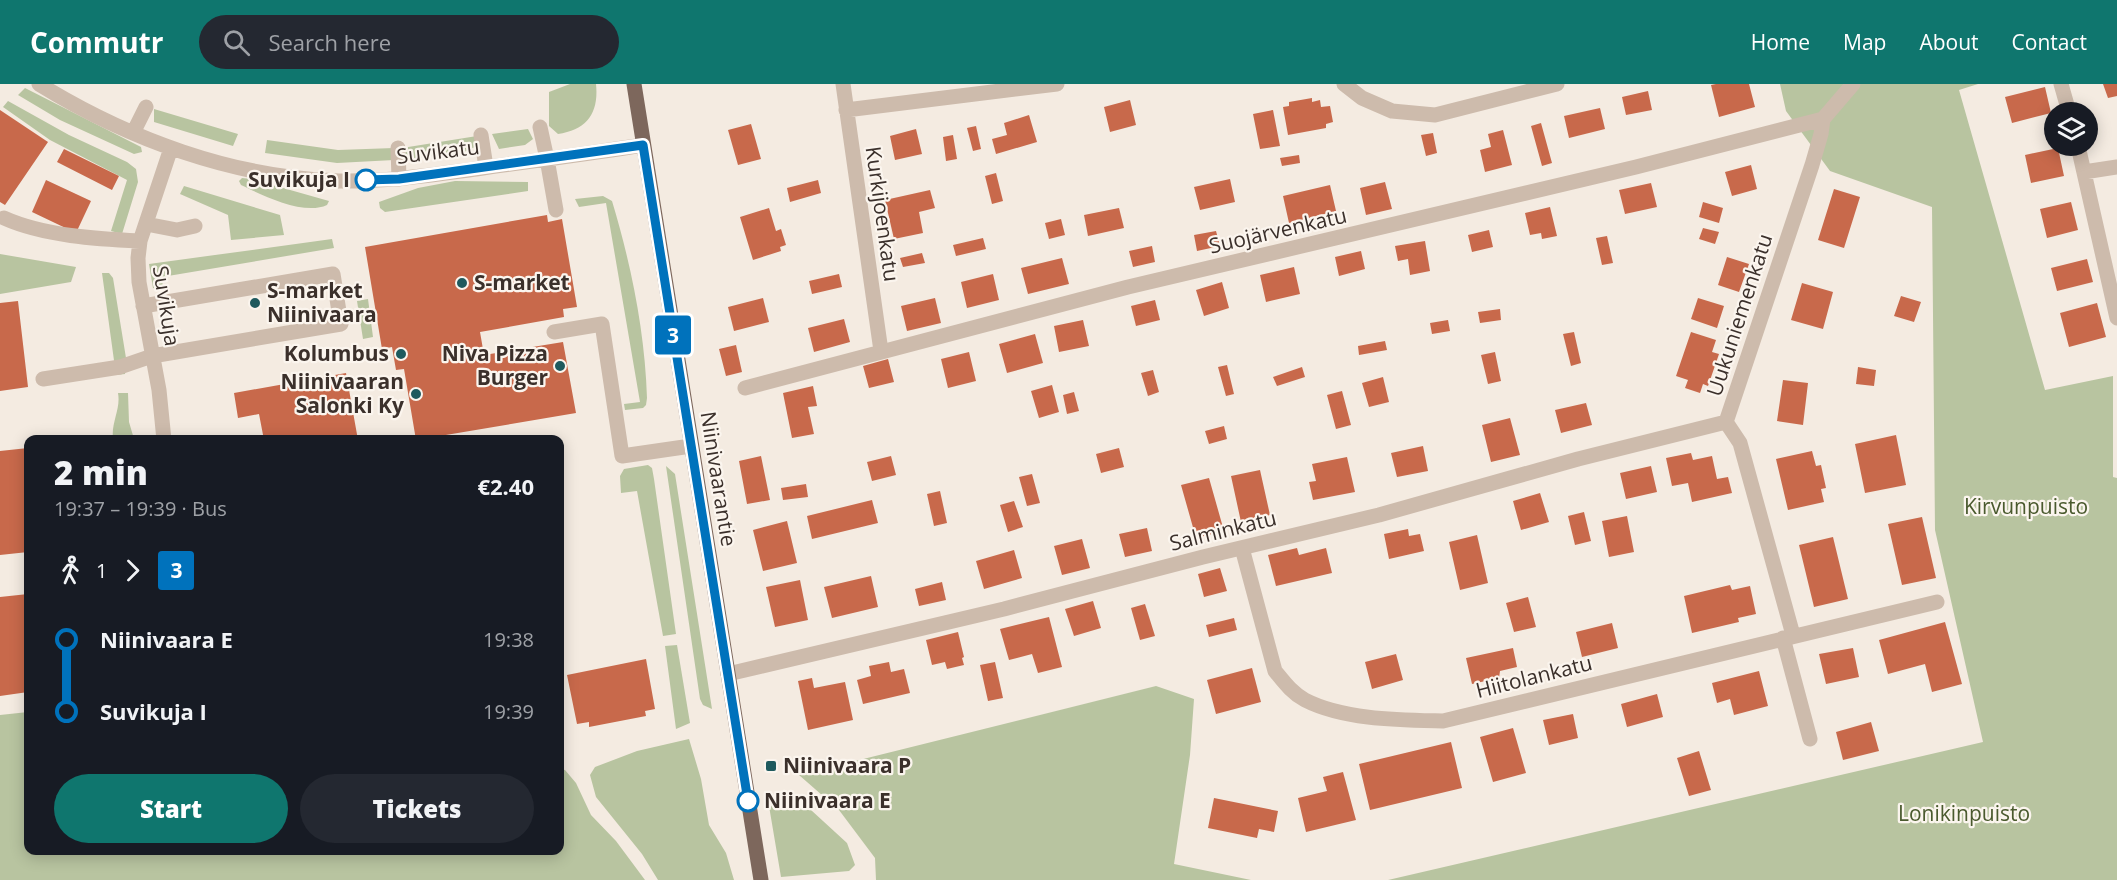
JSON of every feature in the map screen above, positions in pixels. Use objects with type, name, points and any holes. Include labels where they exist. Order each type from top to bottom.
[{"type":"main road","name":"Niinivaarantie","points":[[634,84],[761,880]]},
{"type":"street","name":"Suvikatu","points":[[39,84],[59,97],[133,133],[171,148],[242,168],[301,178],[340,181],[399,179],[643,145]]},
{"type":"street","name":"Kurkijoenkatu","points":[[843,84],[881,351]]},
{"type":"street","points":[[846,110],[1057,84]]},
{"type":"street","points":[[1344,84],[1362,98],[1392,111],[1435,115],[1557,84]]},
{"type":"street","name":"Uukuniemenkatu","points":[[1810,739],[1788,637],[1740,443],[1726,422],[1812,165],[1823,119],[1853,84]]},
{"type":"street","points":[[2061,84],[2067,102]]},
{"type":"street","points":[[133,133],[146,107]]},
{"type":"street","name":"Suojärvenkatu","points":[[745,388],[1128,287],[1636,167],[1823,119]]},
{"type":"street","points":[[540,127],[556,210]]},
{"type":"street","points":[[482,135],[486,167]]},
{"type":"street","name":"Suvikuja","points":[[164,435],[159,390],[138,266],[140,241],[171,148]]},
{"type":"street","points":[[398,148],[399,179]]},
{"type":"street","points":[[2080,156],[2117,318]]},
{"type":"street","points":[[2084,172],[2117,166]]},
{"type":"street","points":[[4,218],[20,225],[90,238],[140,241]]},
{"type":"street","points":[[146,224],[177,231],[195,226]]},
{"type":"street","points":[[44,379],[120,368],[153,356],[341,324],[333,274],[143,306]]},
{"type":"street","points":[[554,332],[602,324],[622,456],[691,446]]},
{"type":"street","name":"Salminkatu","points":[[728,674],[1004,609],[1378,515],[1578,459],[1726,422]]},
{"type":"street","name":"Hiitolankatu","points":[[1242,548],[1275,671],[1288,688],[1305,699],[1329,709],[1398,720],[1443,721],[1937,602]]},
{"type":"green space","points":[[570,84],[596,84],[593,112],[577,129],[558,134],[549,126],[549,92]]},
{"type":"green space","name":"Kirvunpuisto","points":[[1780,84],[1978,84],[1959,90],[2045,390],[2113,376],[2113,477],[2117,478],[2117,880],[1388,880],[1983,742],[1935,530],[1932,207],[1830,171],[1786,111]]},
{"type":"green space","points":[[25,88],[141,147],[142,152],[134,154],[60,120],[18,95]]},
{"type":"green space","points":[[8,101],[69,135],[127,162],[136,169],[138,182],[122,234],[111,231],[127,180],[50,140],[3,107]]},
{"type":"green space","points":[[154,109],[238,134],[233,146],[154,122]]},
{"type":"green space","points":[[528,129],[533,139],[525,145],[499,149],[492,134]]},
{"type":"green space","points":[[477,136],[477,146],[464,152],[403,160],[402,148]]},
{"type":"green space","points":[[267,140],[338,150],[394,148],[394,160],[337,163],[265,153]]},
{"type":"green space","points":[[242,178],[329,201],[327,205],[318,208],[283,203],[241,185],[239,181]]},
{"type":"green space","points":[[455,181],[528,182],[528,191],[385,212],[380,208],[379,202],[418,188]]},
{"type":"green space","points":[[184,186],[280,215],[284,235],[231,240],[228,215],[180,194]]},
{"type":"green space","points":[[603,196],[612,201],[636,298],[646,373],[647,398],[643,408],[625,410],[624,404],[640,402],[606,203],[579,207],[575,199]]},
{"type":"green space","points":[[332,239],[334,248],[162,277],[163,291],[153,288],[149,264]]},
{"type":"green space","points":[[0,254],[76,267],[71,282],[0,294]]},
{"type":"green space","points":[[102,273],[109,273],[113,278],[126,358],[125,374],[116,375]]},
{"type":"green space","points":[[368,299],[373,337],[363,339],[357,301]]},
{"type":"green space","points":[[118,393],[128,393],[129,422],[133,435],[113,435]]},
{"type":"green space","points":[[648,465],[652,468],[654,479],[676,634],[663,636],[637,491],[621,493],[620,476],[624,469]]},
{"type":"green space","points":[[666,466],[675,474],[712,709],[703,705],[700,699]]},
{"type":"green space","points":[[677,645],[690,723],[676,729],[665,646]]},
{"type":"green space","points":[[1156,686],[1194,699],[1190,755],[1174,864],[1251,880],[876,880],[875,858],[839,810],[799,775]]},
{"type":"green space","points":[[24,712],[24,855],[564,855],[564,770],[576,783],[591,815],[616,841],[645,880],[0,880],[0,715]]},
{"type":"green space","points":[[689,739],[701,779],[709,825],[726,853],[734,880],[658,880],[642,854],[596,797],[590,775],[595,767],[637,751]]},
{"type":"green space","points":[[782,790],[811,810],[847,843],[855,865],[849,871],[781,877],[769,806],[784,802]]},
{"type":"building","points":[[1749,84],[1755,107],[1719,117],[1711,85]]},
{"type":"building","points":[[2103,84],[2117,84],[2117,96],[2108,98]]},
{"type":"building","points":[[2045,87],[2048,102],[2044,102],[2044,115],[2012,123],[2005,97]]},
{"type":"building","points":[[1648,91],[1652,110],[1626,115],[1622,97]]},
{"type":"building","points":[[1312,98],[1312,102],[1320,100],[1321,107],[1330,106],[1333,122],[1326,124],[1326,128],[1288,135],[1283,107],[1289,106],[1289,102]]},
{"type":"building","points":[[1130,100],[1136,125],[1110,132],[1104,107]]},
{"type":"building","points":[[1600,108],[1605,129],[1569,138],[1564,116]]},
{"type":"building","points":[[0,110],[48,142],[5,205],[0,202]]},
{"type":"building","points":[[1273,110],[1280,146],[1260,149],[1253,114]]},
{"type":"building","points":[[1029,115],[1037,142],[996,154],[992,139],[1007,135],[1004,123]]},
{"type":"building","points":[[1541,123],[1552,163],[1542,166],[1531,126]]},
{"type":"building","points":[[751,124],[761,159],[738,165],[728,130]]},
{"type":"building","points":[[976,126],[981,149],[973,151],[967,128]]},
{"type":"building","points":[[916,129],[922,154],[895,160],[890,136]]},
{"type":"building","points":[[1503,130],[1512,165],[1485,172],[1480,150],[1491,147],[1488,134]]},
{"type":"building","points":[[1433,133],[1437,153],[1426,156],[1421,135]]},
{"type":"building","points":[[953,135],[957,159],[946,161],[943,137]]},
{"type":"building","points":[[64,149],[119,176],[112,190],[57,162]]},
{"type":"building","points":[[2044,151],[2044,156],[2060,156],[2064,176],[2031,183],[2025,155]]},
{"type":"building","points":[[1299,155],[1300,163],[1282,166],[1280,158]]},
{"type":"building","points":[[1751,165],[1757,189],[1732,196],[1725,172]]},
{"type":"building","points":[[996,173],[1003,201],[992,204],[985,176]]},
{"type":"building","points":[[1230,179],[1235,202],[1200,210],[1194,187]]},
{"type":"building","points":[[46,180],[91,201],[76,233],[32,212]]},
{"type":"building","points":[[818,180],[821,193],[790,202],[787,188]]},
{"type":"building","points":[[1385,182],[1392,209],[1366,215],[1360,188]]},
{"type":"building","points":[[1651,183],[1657,207],[1625,214],[1619,190]]},
{"type":"building","points":[[1330,185],[1336,211],[1289,223],[1283,196]]},
{"type":"building","points":[[1834,189],[1860,197],[1844,248],[1818,240]]},
{"type":"building","points":[[930,190],[935,208],[919,212],[923,233],[894,239],[885,200]]},
{"type":"building","points":[[1703,202],[1723,208],[1719,223],[1699,217]]},
{"type":"building","points":[[2071,202],[2078,230],[2047,238],[2040,209]]},
{"type":"building","points":[[1550,207],[1557,236],[1542,239],[1541,233],[1530,235],[1525,213]]},
{"type":"building","points":[[769,208],[776,231],[781,229],[786,245],[780,247],[781,251],[753,260],[740,217]]},
{"type":"building","points":[[1119,208],[1124,228],[1088,236],[1084,215]]},
{"type":"building","points":[[547,215],[548,222],[562,219],[577,307],[563,309],[564,317],[480,332],[484,355],[563,342],[576,413],[446,435],[415,435],[404,369],[396,370],[392,347],[382,349],[365,247]]},
{"type":"building","points":[[1061,219],[1065,235],[1049,239],[1045,223]]},
{"type":"building","points":[[1703,228],[1719,232],[1715,244],[1699,239]]},
{"type":"building","points":[[1489,230],[1493,247],[1472,252],[1468,235]]},
{"type":"building","points":[[1216,231],[1220,246],[1197,251],[1194,235]]},
{"type":"building","points":[[1607,236],[1613,263],[1602,265],[1596,238]]},
{"type":"building","points":[[983,238],[986,249],[956,256],[953,245]]},
{"type":"building","points":[[1425,241],[1430,271],[1410,275],[1408,259],[1398,261],[1395,246]]},
{"type":"building","points":[[1152,246],[1155,262],[1133,267],[1129,251]]},
{"type":"building","points":[[1361,251],[1365,269],[1339,276],[1335,257]]},
{"type":"building","points":[[922,253],[925,263],[903,267],[900,258]]},
{"type":"building","points":[[1727,257],[1749,264],[1739,292],[1718,285]]},
{"type":"building","points":[[1062,258],[1069,284],[1028,294],[1021,268]]},
{"type":"building","points":[[2087,259],[2093,282],[2057,291],[2051,268]]},
{"type":"building","points":[[1294,267],[1300,294],[1266,302],[1260,275]]},
{"type":"building","points":[[839,274],[842,287],[812,294],[809,281]]},
{"type":"building","points":[[993,274],[999,300],[967,308],[961,282]]},
{"type":"building","points":[[1222,282],[1229,308],[1204,316],[1196,290]]},
{"type":"building","points":[[1802,283],[1833,292],[1823,329],[1791,320]]},
{"type":"building","points":[[1901,296],[1921,302],[1914,322],[1894,316]]},
{"type":"building","points":[[763,298],[769,322],[734,331],[728,307]]},
{"type":"building","points":[[935,298],[941,323],[907,331],[901,306]]},
{"type":"building","points":[[1698,298],[1724,306],[1717,328],[1691,319]]},
{"type":"building","points":[[1155,300],[1160,320],[1136,326],[1131,306]]},
{"type":"building","points":[[18,301],[28,387],[0,391],[0,303]]},
{"type":"building","points":[[2097,303],[2106,337],[2069,347],[2060,313]]},
{"type":"building","points":[[1500,309],[1501,320],[1480,323],[1478,312]]},
{"type":"building","points":[[844,319],[850,342],[814,352],[808,328]]},
{"type":"building","points":[[1083,320],[1089,346],[1059,352],[1054,326]]},
{"type":"building","points":[[1448,320],[1450,331],[1432,334],[1430,323]]},
{"type":"building","points":[[1574,332],[1581,363],[1571,366],[1563,334]]},
{"type":"building","points":[[1691,332],[1716,340],[1712,352],[1719,354],[1708,386],[1703,384],[1700,393],[1685,388],[1688,380],[1676,376]]},
{"type":"building","points":[[1035,334],[1043,363],[1007,373],[999,344]]},
{"type":"building","points":[[1385,341],[1387,350],[1359,355],[1358,346]]},
{"type":"building","points":[[736,345],[742,372],[726,376],[719,349]]},
{"type":"building","points":[[969,352],[976,381],[948,388],[941,359]]},
{"type":"building","points":[[1495,352],[1501,381],[1488,384],[1481,355]]},
{"type":"building","points":[[888,359],[894,382],[869,388],[863,366]]},
{"type":"building","points":[[1227,365],[1234,394],[1226,396],[1218,367]]},
{"type":"building","points":[[1302,367],[1305,377],[1277,386],[1273,377]]},
{"type":"building","points":[[1858,367],[1876,370],[1874,386],[1856,384]]},
{"type":"building","points":[[1153,370],[1159,392],[1148,396],[1141,373]]},
{"type":"building","points":[[346,373],[357,435],[263,435],[259,414],[238,418],[234,393]]},
{"type":"building","points":[[1383,377],[1389,402],[1369,407],[1362,383]]},
{"type":"building","points":[[1783,380],[1808,383],[1803,425],[1777,421]]},
{"type":"building","points":[[1052,385],[1059,412],[1039,418],[1031,391]]},
{"type":"building","points":[[813,386],[817,406],[808,407],[814,434],[792,438],[783,393]]},
{"type":"building","points":[[1342,391],[1351,425],[1336,429],[1327,395]]},
{"type":"building","points":[[1074,392],[1079,411],[1067,414],[1063,395]]},
{"type":"building","points":[[1586,403],[1592,425],[1561,433],[1555,410]]},
{"type":"building","points":[[1510,418],[1520,455],[1491,462],[1482,425]]},
{"type":"building","points":[[1224,426],[1227,439],[1209,444],[1205,431]]},
{"type":"building","points":[[1896,435],[1906,485],[1865,493],[1855,444]]},
{"type":"building","points":[[1423,446],[1428,471],[1397,477],[1391,453]]},
{"type":"building","points":[[24,448],[24,552],[0,555],[0,451]]},
{"type":"building","points":[[1119,448],[1124,467],[1101,473],[1096,454]]},
{"type":"building","points":[[1812,451],[1816,466],[1821,465],[1826,488],[1821,489],[1824,502],[1788,510],[1776,459]]},
{"type":"building","points":[[1691,453],[1693,460],[1712,456],[1717,479],[1728,477],[1732,493],[1692,502],[1688,483],[1672,486],[1666,458]]},
{"type":"building","points":[[761,456],[770,500],[747,504],[739,461]]},
{"type":"building","points":[[891,456],[896,475],[872,481],[867,462]]},
{"type":"building","points":[[1347,457],[1355,492],[1313,500],[1309,482],[1316,481],[1312,464]]},
{"type":"building","points":[[1651,466],[1657,492],[1626,499],[1620,473]]},
{"type":"building","points":[[1260,470],[1270,515],[1241,522],[1231,476]]},
{"type":"building","points":[[1032,474],[1040,503],[1027,506],[1019,477]]},
{"type":"building","points":[[1209,478],[1224,531],[1196,538],[1181,485]]},
{"type":"building","points":[[806,484],[808,497],[783,500],[781,488]]},
{"type":"building","points":[[940,491],[947,523],[934,526],[927,494]]},
{"type":"building","points":[[1540,493],[1549,522],[1521,530],[1513,501]]},
{"type":"building","points":[[872,500],[878,523],[812,539],[807,516]]},
{"type":"building","points":[[1014,501],[1023,527],[1008,532],[1000,505]]},
{"type":"building","points":[[1584,512],[1591,541],[1575,545],[1568,516]]},
{"type":"building","points":[[1627,516],[1634,552],[1609,557],[1602,521]]},
{"type":"building","points":[[1922,517],[1936,578],[1902,585],[1888,524]]},
{"type":"building","points":[[787,521],[797,563],[763,571],[753,530]]},
{"type":"building","points":[[1147,528],[1152,551],[1125,557],[1119,534]]},
{"type":"building","points":[[1408,529],[1409,536],[1420,534],[1424,551],[1389,559],[1384,534]]},
{"type":"building","points":[[1477,535],[1488,583],[1460,590],[1449,542]]},
{"type":"building","points":[[1833,537],[1848,599],[1814,607],[1799,545]]},
{"type":"building","points":[[1082,539],[1090,568],[1062,575],[1054,546]]},
{"type":"building","points":[[1297,548],[1299,555],[1326,548],[1332,573],[1276,586],[1268,555]]},
{"type":"building","points":[[1014,550],[1022,578],[984,589],[976,561]]},
{"type":"building","points":[[1220,568],[1227,591],[1204,597],[1198,574]]},
{"type":"building","points":[[871,576],[878,607],[832,618],[824,587]]},
{"type":"building","points":[[800,580],[808,620],[775,627],[766,587]]},
{"type":"building","points":[[942,582],[946,600],[919,606],[915,589]]},
{"type":"building","points":[[1730,585],[1732,590],[1750,586],[1756,614],[1738,618],[1739,622],[1692,633],[1684,596]]},
{"type":"building","points":[[24,594],[24,693],[0,696],[0,597]]},
{"type":"building","points":[[1528,597],[1536,627],[1514,632],[1506,603]]},
{"type":"building","points":[[1093,601],[1101,628],[1074,636],[1065,609]]},
{"type":"building","points":[[1145,604],[1155,636],[1140,640],[1131,608]]},
{"type":"building","points":[[1049,617],[1062,667],[1038,673],[1032,654],[1009,660],[1000,629]]},
{"type":"building","points":[[1234,618],[1237,630],[1209,637],[1206,625]]},
{"type":"building","points":[[1945,622],[1962,684],[1932,692],[1925,664],[1888,674],[1879,640]]},
{"type":"building","points":[[1612,623],[1618,648],[1582,657],[1576,632]]},
{"type":"building","points":[[958,632],[964,665],[947,669],[945,662],[932,665],[926,640]]},
{"type":"building","points":[[1513,648],[1517,667],[1500,671],[1499,678],[1472,684],[1466,658]]},
{"type":"building","points":[[1853,648],[1859,677],[1826,684],[1819,654]]},
{"type":"building","points":[[1396,654],[1403,680],[1372,689],[1365,662]]},
{"type":"building","points":[[646,659],[655,709],[645,711],[646,716],[589,727],[589,722],[577,724],[567,675]]},
{"type":"building","points":[[889,662],[891,672],[904,669],[910,693],[863,704],[857,680],[871,676],[869,666]]},
{"type":"building","points":[[995,662],[1003,698],[988,701],[980,665]]},
{"type":"building","points":[[1252,668],[1261,702],[1216,714],[1207,680]]},
{"type":"building","points":[[1759,671],[1768,706],[1734,715],[1730,699],[1717,703],[1712,683]]},
{"type":"building","points":[[812,678],[814,688],[845,682],[853,720],[808,730],[798,681]]},
{"type":"building","points":[[1657,694],[1663,717],[1627,727],[1621,704]]},
{"type":"building","points":[[1573,714],[1578,738],[1549,745],[1543,720]]},
{"type":"building","points":[[1871,722],[1879,751],[1843,760],[1836,732]]},
{"type":"building","points":[[1513,728],[1526,773],[1493,782],[1480,737]]},
{"type":"building","points":[[1451,742],[1462,788],[1370,810],[1359,764]]},
{"type":"building","points":[[1699,751],[1711,790],[1689,796],[1677,758]]},
{"type":"building","points":[[1343,772],[1356,820],[1306,832],[1298,798],[1327,791],[1323,777]]},
{"type":"building","points":[[1214,798],[1278,811],[1274,832],[1259,829],[1257,838],[1208,828]]},
{"type":"bus line","name":"3","points":[[366,180],[399,179],[643,145],[748,801]]},
{"type":"place","name":"Suvikuja I","points":[[366,180]]},
{"type":"place","name":"S-market","points":[[462,283]]},
{"type":"place","name":"S-market Niinivaara","points":[[255,303]]},
{"type":"place","name":"Kolumbus","points":[[401,354]]},
{"type":"place","name":"Niva Pizza Burger","points":[[560,366]]},
{"type":"place","name":"Niinivaaran Salonki Ky","points":[[416,394]]},
{"type":"place","name":"Niinivaara P","points":[[771,766]]},
{"type":"place","name":"Niinivaara E","points":[[748,801]]},
{"type":"park label","name":"Lonikinpuisto","points":[[1964,814]]}]
